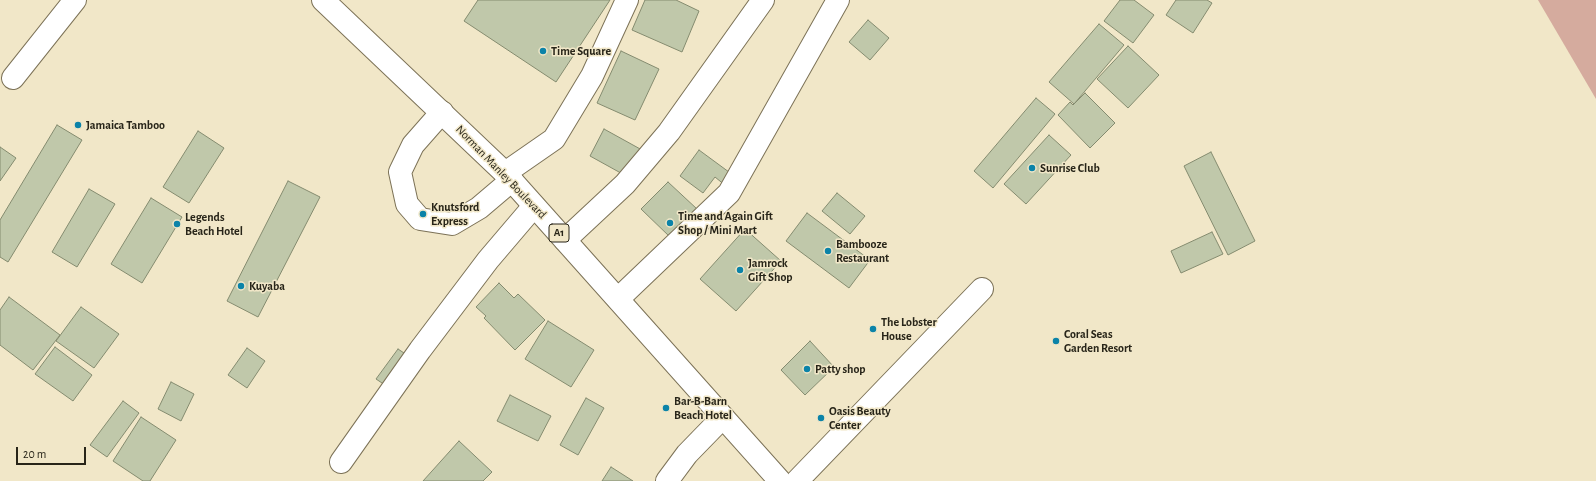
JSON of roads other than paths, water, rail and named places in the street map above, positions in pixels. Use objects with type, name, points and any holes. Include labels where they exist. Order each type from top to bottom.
[{"type":"main road","points":[[13,78],[75,0]]},
{"type":"main road","name":"Norman Manley Boulevard","points":[[323,0],[508,176],[780,481]]},
{"type":"main road","points":[[442,112],[414,145],[400,172],[407,204],[420,219],[452,224],[479,208],[508,176],[554,139],[592,76],[627,0]]},
{"type":"main road","points":[[565,240],[630,178],[669,132],[763,0]]},
{"type":"main road","points":[[618,299],[729,193],[838,0]]},
{"type":"main road","points":[[341,462],[420,350],[484,266],[534,206]]},
{"type":"main road","points":[[797,481],[982,289]]},
{"type":"main road","points":[[667,481],[687,454],[723,417]]},
{"type":"place","name":"Time Square","points":[[543,51]]},
{"type":"place","name":"Jamaica Tamboo","points":[[78,125]]},
{"type":"place","name":"Sunrise Club","points":[[1032,168]]},
{"type":"place","name":"Knutsford Express","points":[[423,214]]},
{"type":"place","name":"Time and Again Gift Shop / Mini Mart","points":[[670,223]]},
{"type":"place","name":"Legends Beach Hotel","points":[[177,224]]},
{"type":"place","name":"Bambooze Restaurant","points":[[828,251]]},
{"type":"place","name":"Jamrock Gift Shop","points":[[740,270]]},
{"type":"place","name":"Kuyaba","points":[[241,286]]},
{"type":"place","name":"The Lobster House","points":[[873,329]]},
{"type":"place","name":"Coral Seas Garden Resort","points":[[1056,341]]},
{"type":"place","name":"Patty shop","points":[[807,369]]},
{"type":"place","name":"Bar-B-Barn Beach Hotel","points":[[666,408]]},
{"type":"place","name":"Oasis Beauty Center","points":[[821,418]]}]
